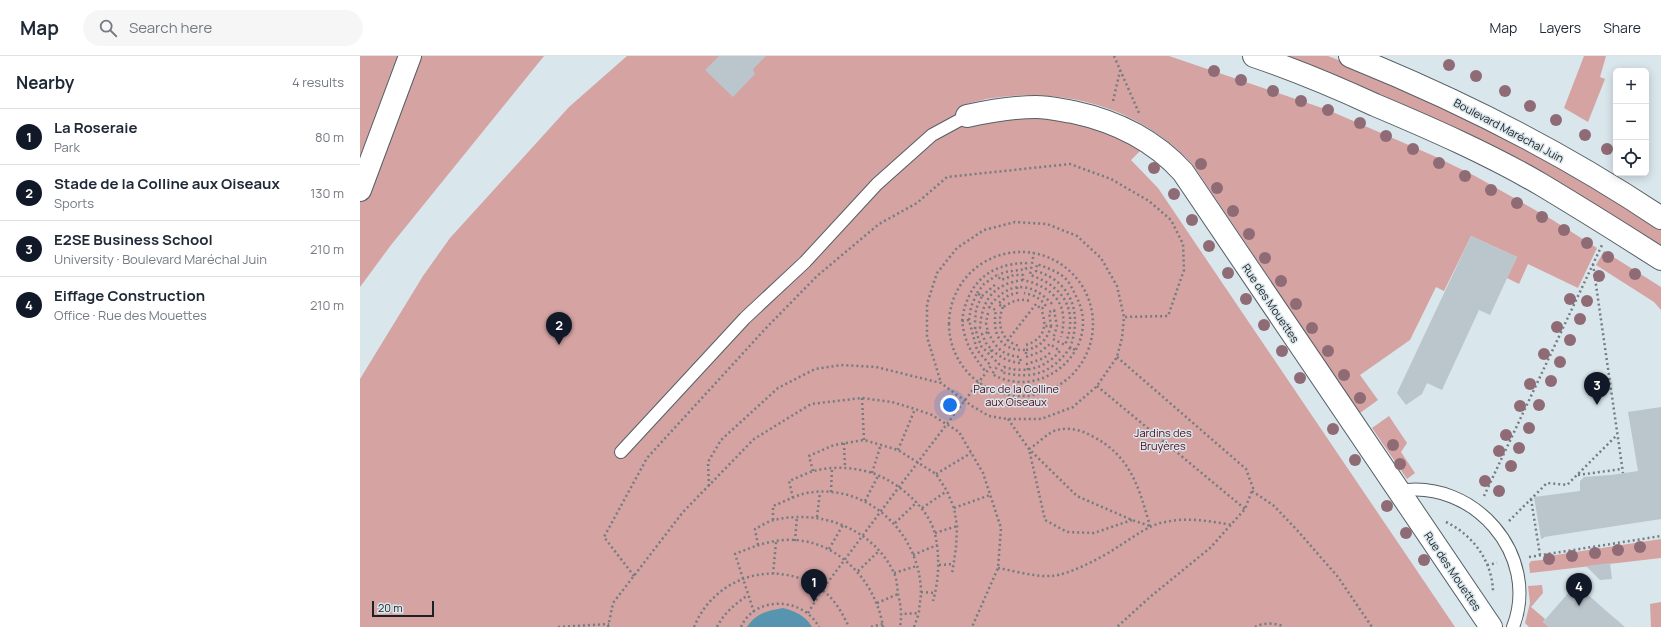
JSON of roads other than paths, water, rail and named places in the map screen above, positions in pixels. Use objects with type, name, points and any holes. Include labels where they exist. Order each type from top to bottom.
[{"type":"main road","points":[[360,190],[410,56]]},
{"type":"main road","points":[[1254,56],[1353,95],[1438,132],[1507,166],[1541,185],[1661,259]]},
{"type":"main road","name":"Boulevard Maréchal Juin","points":[[1350,56],[1456,102],[1509,128],[1605,182],[1661,218]]},
{"type":"main road","name":"Rue des Mouettes","points":[[967,116],[994,110],[1037,107],[1054,108],[1091,116],[1108,122],[1153,144],[1172,160],[1183,172],[1491,627]]},
{"type":"lane","points":[[621,452],[745,318],[805,262],[877,184],[932,135],[967,116]]},
{"type":"lane","points":[[1399,491],[1425,490],[1439,492],[1466,503],[1478,510],[1499,532],[1513,559],[1518,582],[1518,609],[1513,627]]},
{"type":"water","points":[[783,608],[800,614],[810,623],[812,627],[747,627],[750,622],[762,613]]},
{"type":"place","name":"Stade de la Colline aux Oiseaux","points":[[559,345]]},
{"type":"place","name":"E2SE Business School","points":[[1597,405]]},
{"type":"place","name":"La Roseraie","points":[[814,602]]},
{"type":"place","name":"Eiffage Construction","points":[[1579,606]]},
{"type":"park label","name":"Parc de la Colline aux Oiseaux","points":[[1016,394]]},
{"type":"park label","name":"Jardins des Bruyères","points":[[1163,438]]}]
